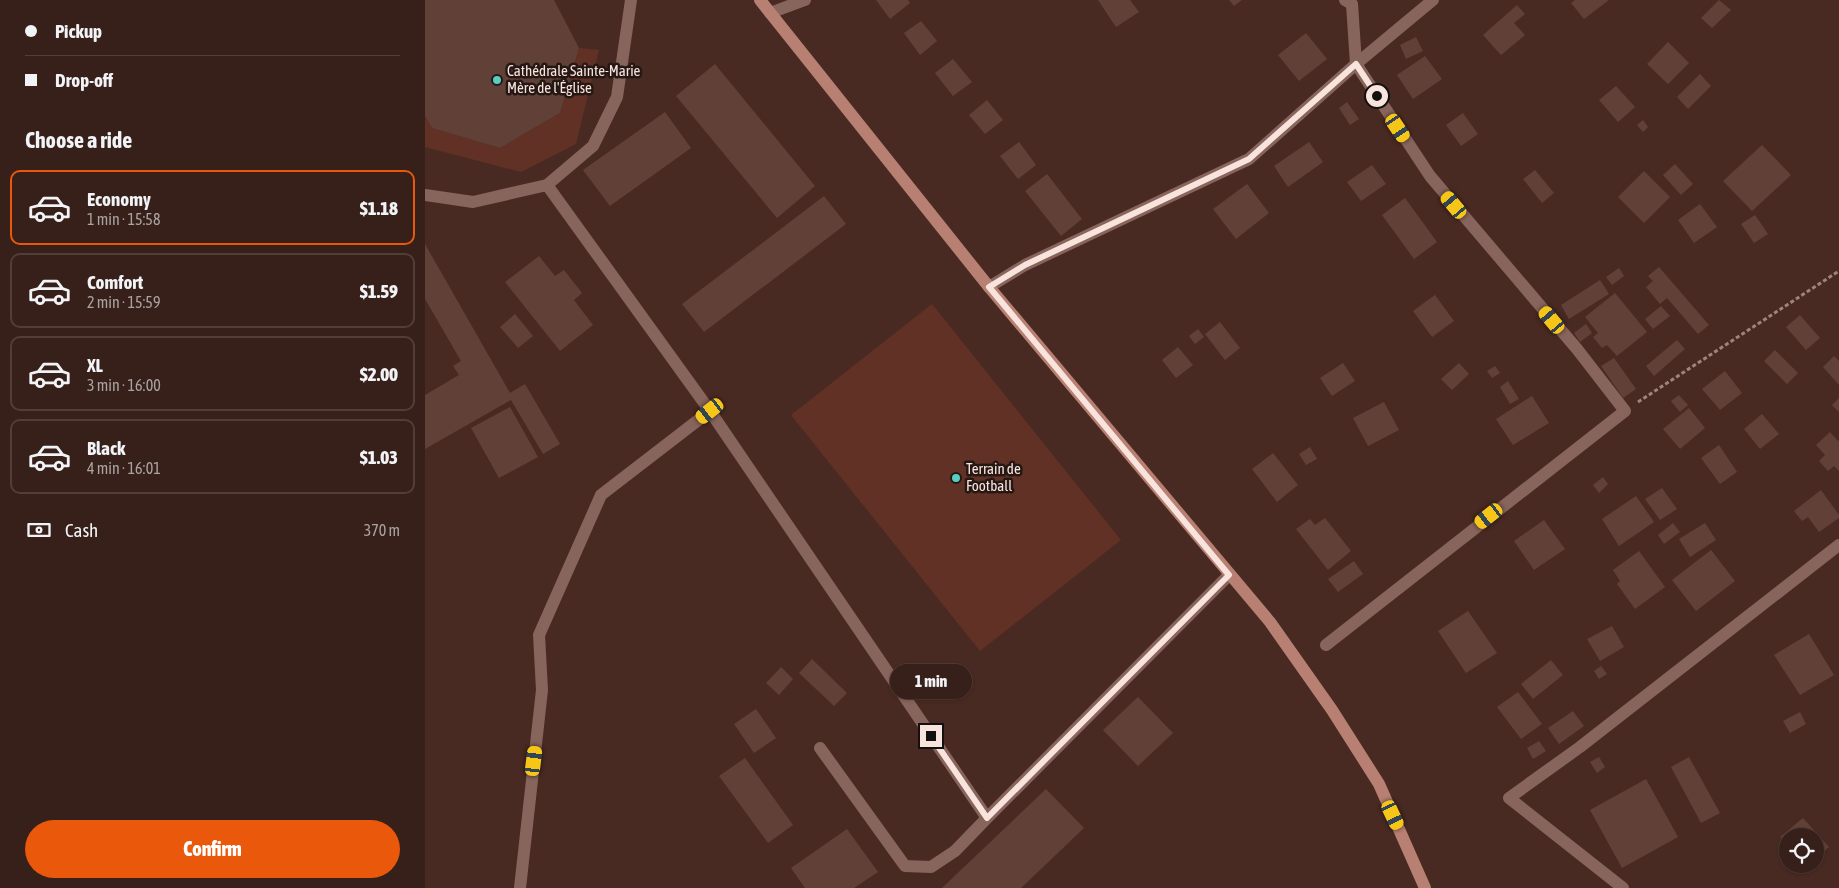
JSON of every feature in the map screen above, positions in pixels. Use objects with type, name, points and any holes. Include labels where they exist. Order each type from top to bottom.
[{"type":"street","points":[[425,195],[473,202],[547,185],[593,146],[617,97],[631,0]]},
{"type":"street","points":[[760,0],[989,287],[1270,622],[1332,710],[1379,784],[1421,875],[1425,888]]},
{"type":"street","points":[[770,13],[805,0]]},
{"type":"street","points":[[1325,645],[1625,411],[1577,348],[1430,176],[1356,64],[1352,4],[1345,0]]},
{"type":"street","points":[[989,287],[1025,265],[1249,159],[1356,64],[1433,0]]},
{"type":"street","points":[[547,185],[710,411],[987,818]]},
{"type":"street","points":[[520,888],[542,690],[539,635],[601,495],[710,411]]},
{"type":"street","points":[[1623,888],[1509,798],[1588,741],[1839,545]]},
{"type":"street","points":[[820,748],[905,866],[931,867],[955,851],[1229,575]]},
{"type":"path","points":[[1625,411],[1839,272]]},
{"type":"shaded area","points":[[579,48],[599,50],[576,144],[521,172],[425,147],[425,116],[432,128],[500,148],[560,113]]},
{"type":"shaded area","name":"Terrain de Football","points":[[932,304],[1121,540],[980,651],[791,415]]},
{"type":"building","name":"Cathédrale Sainte-Marie Mère de l'Église","points":[[425,0],[554,0],[579,48],[560,113],[500,148],[432,128],[425,116]]},
{"type":"building","points":[[876,0],[908,0],[910,3],[890,19]]},
{"type":"building","points":[[1098,0],[1130,0],[1139,12],[1116,27]]},
{"type":"building","points":[[1229,0],[1242,0],[1234,6]]},
{"type":"building","points":[[1575,0],[1609,0],[1584,19],[1571,3]]},
{"type":"building","points":[[1719,0],[1731,10],[1712,28],[1701,18]]},
{"type":"building","points":[[1517,5],[1525,14],[1514,23],[1525,35],[1501,55],[1483,35]]},
{"type":"building","points":[[921,21],[937,41],[920,55],[904,33]]},
{"type":"building","points":[[1306,33],[1327,59],[1299,81],[1278,55]]},
{"type":"building","points":[[1416,37],[1423,51],[1406,59],[1400,45]]},
{"type":"building","points":[[1668,42],[1689,63],[1668,84],[1647,64]]},
{"type":"building","points":[[1425,56],[1442,79],[1413,99],[1397,75]]},
{"type":"building","points":[[953,59],[972,82],[953,96],[935,73]]},
{"type":"building","points":[[715,64],[815,186],[777,218],[676,96]]},
{"type":"building","points":[[1700,74],[1711,86],[1688,109],[1677,97]]},
{"type":"building","points":[[1616,86],[1635,107],[1618,122],[1599,100]]},
{"type":"building","points":[[987,100],[1003,120],[985,134],[969,115]]},
{"type":"building","points":[[1347,102],[1359,119],[1350,125],[1339,108]]},
{"type":"building","points":[[665,112],[691,148],[610,206],[583,170]]},
{"type":"building","points":[[1463,113],[1478,134],[1461,146],[1446,125]]},
{"type":"building","points":[[1643,120],[1648,127],[1643,132],[1637,125]]},
{"type":"building","points":[[1019,142],[1036,165],[1018,179],[1000,156]]},
{"type":"building","points":[[1309,142],[1323,162],[1288,187],[1274,166]]},
{"type":"building","points":[[1762,145],[1791,175],[1752,211],[1723,181]]},
{"type":"building","points":[[1675,164],[1693,184],[1681,195],[1663,175]]},
{"type":"building","points":[[1372,165],[1386,184],[1361,201],[1347,182]]},
{"type":"building","points":[[1535,170],[1554,193],[1542,203],[1523,179]]},
{"type":"building","points":[[1644,171],[1670,197],[1644,223],[1618,197]]},
{"type":"building","points":[[1047,174],[1082,219],[1061,236],[1025,191]]},
{"type":"building","points":[[1247,184],[1269,213],[1236,239],[1213,209]]},
{"type":"building","points":[[824,196],[846,224],[704,332],[682,304]]},
{"type":"building","points":[[1405,198],[1437,242],[1414,259],[1382,215]]},
{"type":"building","points":[[1700,204],[1717,227],[1694,243],[1678,220]]},
{"type":"building","points":[[1755,215],[1768,234],[1754,243],[1741,224]]},
{"type":"building","points":[[425,244],[510,393],[525,384],[560,444],[543,454],[511,400],[425,449],[425,395],[459,375],[453,366],[461,361],[425,299]]},
{"type":"building","points":[[539,256],[555,276],[564,270],[582,293],[574,300],[593,325],[560,351],[505,282]]},
{"type":"building","points":[[1659,267],[1709,325],[1698,334],[1667,298],[1660,304],[1646,287],[1653,281],[1648,276]]},
{"type":"building","points":[[1619,268],[1624,276],[1612,285],[1606,277]]},
{"type":"building","points":[[1600,280],[1609,294],[1569,319],[1561,305]]},
{"type":"building","points":[[1615,293],[1647,332],[1617,356],[1607,345],[1602,348],[1593,337],[1598,333],[1585,317]]},
{"type":"building","points":[[1435,295],[1454,321],[1432,337],[1413,311]]},
{"type":"building","points":[[1661,306],[1670,316],[1653,329],[1645,319]]},
{"type":"building","points":[[515,314],[533,336],[518,348],[500,327]]},
{"type":"building","points":[[1800,315],[1820,338],[1806,350],[1786,327]]},
{"type":"building","points":[[1220,322],[1240,348],[1225,360],[1205,334]]},
{"type":"building","points":[[1586,324],[1592,333],[1580,342],[1574,333]]},
{"type":"building","points":[[1198,329],[1204,337],[1195,344],[1189,336]]},
{"type":"building","points":[[1677,340],[1685,349],[1654,376],[1646,366]]},
{"type":"building","points":[[1178,347],[1193,365],[1176,378],[1162,360]]},
{"type":"building","points":[[1775,350],[1798,373],[1787,384],[1764,361]]},
{"type":"building","points":[[1834,356],[1839,361],[1839,385],[1823,367]]},
{"type":"building","points":[[1614,358],[1636,389],[1623,398],[1601,366]]},
{"type":"building","points":[[1343,363],[1355,381],[1332,396],[1320,378]]},
{"type":"building","points":[[1459,363],[1469,374],[1452,390],[1441,379]]},
{"type":"building","points":[[1495,366],[1500,373],[1492,378],[1487,371]]},
{"type":"building","points":[[1725,371],[1742,393],[1720,410],[1702,389]]},
{"type":"building","points":[[1508,381],[1519,399],[1510,404],[1500,387]]},
{"type":"building","points":[[1679,395],[1688,405],[1680,412],[1671,401]]},
{"type":"building","points":[[1532,396],[1549,423],[1513,445],[1496,419]]},
{"type":"building","points":[[1839,398],[1839,412],[1832,405]]},
{"type":"building","points":[[1384,402],[1399,430],[1368,446],[1353,418]]},
{"type":"building","points":[[510,407],[538,457],[499,478],[471,428]]},
{"type":"building","points":[[1689,408],[1705,428],[1680,449],[1663,429]]},
{"type":"building","points":[[1762,414],[1779,434],[1760,449],[1744,429]]},
{"type":"building","points":[[1830,432],[1839,440],[1839,471],[1834,466],[1828,471],[1819,461],[1825,455],[1816,445]]},
{"type":"building","points":[[1719,445],[1737,472],[1720,484],[1701,458]]},
{"type":"building","points":[[1310,447],[1317,459],[1306,465],[1299,454]]},
{"type":"building","points":[[1273,453],[1298,485],[1277,502],[1252,469]]},
{"type":"building","points":[[1603,477],[1608,484],[1599,493],[1593,485]]},
{"type":"building","points":[[1662,488],[1677,509],[1660,520],[1645,499]]},
{"type":"building","points":[[1821,490],[1839,515],[1839,518],[1819,532],[1808,517],[1802,521],[1794,511]]},
{"type":"building","points":[[1636,496],[1654,522],[1619,546],[1602,519]]},
{"type":"building","points":[[1325,518],[1351,551],[1328,570],[1296,529],[1310,519],[1315,525]]},
{"type":"building","points":[[1544,520],[1565,549],[1534,570],[1514,541]]},
{"type":"building","points":[[1673,523],[1680,532],[1664,544],[1658,535]]},
{"type":"building","points":[[1705,523],[1716,540],[1690,557],[1679,539]]},
{"type":"building","points":[[1711,550],[1735,581],[1696,611],[1672,580]]},
{"type":"building","points":[[1639,551],[1665,587],[1635,609],[1617,584],[1620,581],[1613,570]]},
{"type":"building","points":[[1354,561],[1363,574],[1338,592],[1328,579]]},
{"type":"building","points":[[1468,611],[1497,653],[1466,673],[1438,631]]},
{"type":"building","points":[[1612,626],[1624,647],[1600,661],[1587,639]]},
{"type":"building","points":[[1809,634],[1834,675],[1800,695],[1774,655]]},
{"type":"building","points":[[812,659],[847,693],[834,706],[799,673]]},
{"type":"building","points":[[1551,660],[1563,675],[1533,699],[1521,684]]},
{"type":"building","points":[[1601,666],[1607,674],[1599,679],[1594,671]]},
{"type":"building","points":[[781,667],[793,679],[779,695],[766,683]]},
{"type":"building","points":[[1518,692],[1542,724],[1521,739],[1497,707]]},
{"type":"building","points":[[1138,697],[1173,733],[1138,766],[1103,730]]},
{"type":"building","points":[[756,709],[776,738],[754,753],[734,724]]},
{"type":"building","points":[[1573,711],[1584,726],[1559,744],[1548,728]]},
{"type":"building","points":[[1800,712],[1806,724],[1790,733],[1783,721]]},
{"type":"building","points":[[1539,741],[1546,751],[1533,759],[1527,748]]},
{"type":"building","points":[[1599,757],[1605,767],[1597,773],[1590,762]]},
{"type":"building","points":[[1689,757],[1720,813],[1701,823],[1671,767]]},
{"type":"building","points":[[745,758],[793,825],[768,843],[719,776]]},
{"type":"building","points":[[1646,779],[1678,837],[1622,868],[1590,810]]},
{"type":"building","points":[[1046,789],[1084,828],[1021,888],[942,888]]},
{"type":"building","points":[[1803,818],[1812,828],[1791,828]]},
{"type":"building","points":[[847,829],[878,872],[854,888],[805,888],[791,868]]},
{"type":"building","points":[[1824,841],[1829,847],[1824,851]]},
{"type":"place","name":"Cathédrale Sainte-Marie Mère de l'Église","points":[[497,80]]},
{"type":"place","name":"Terrain de Football","points":[[956,478]]},
{"type":"route","points":[[931,736],[987,818],[1229,575],[989,287],[1025,265],[1249,159],[1356,64],[1377,96]]}]
